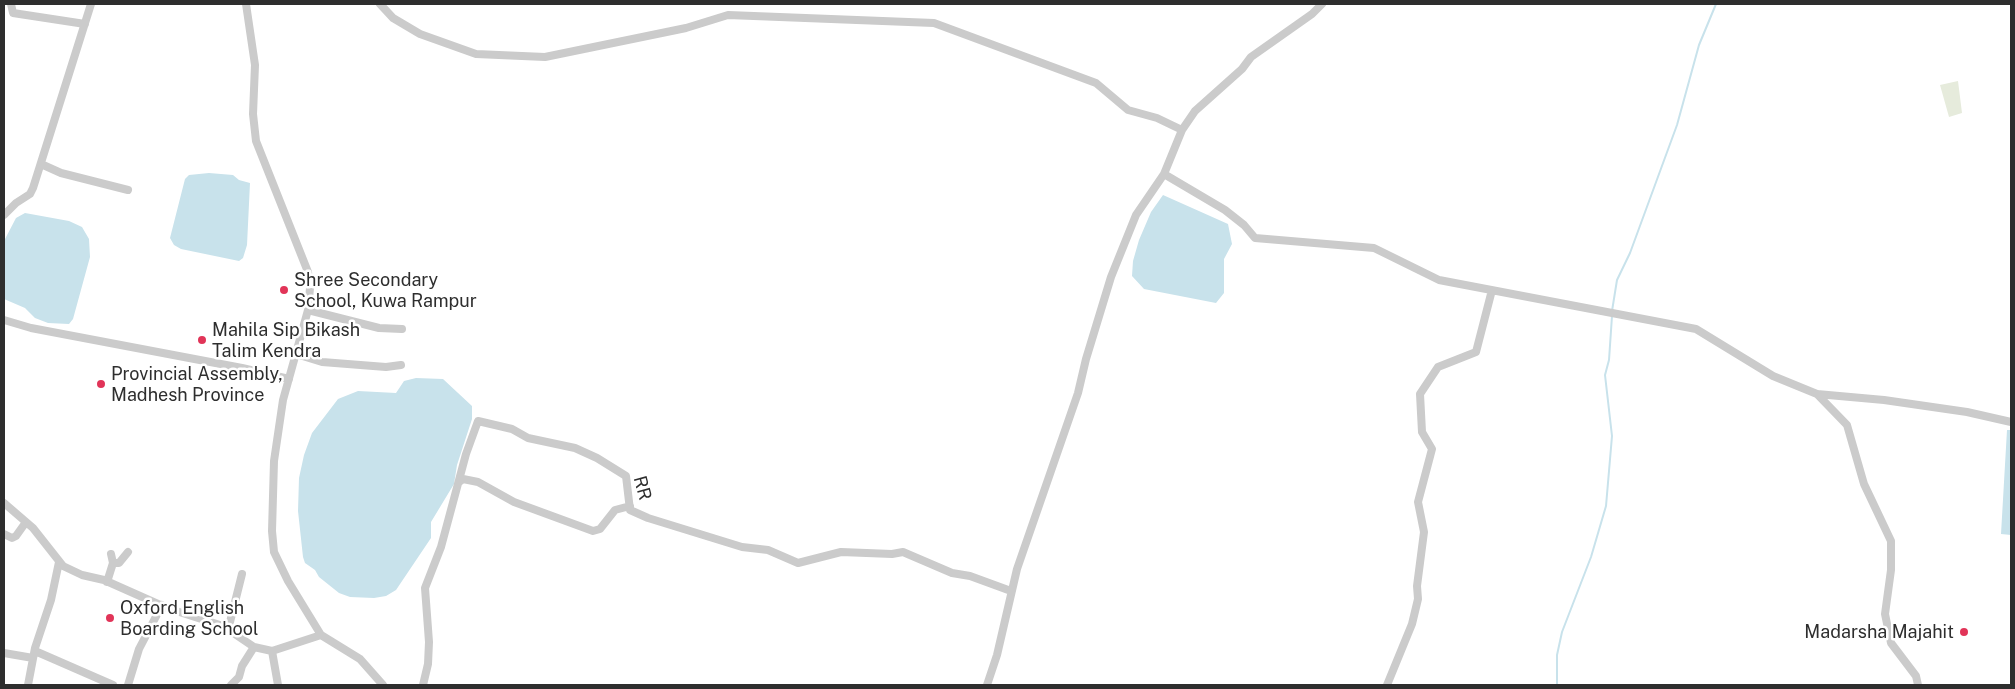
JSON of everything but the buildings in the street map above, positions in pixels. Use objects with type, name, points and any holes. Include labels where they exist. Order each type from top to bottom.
[{"type":"street","points":[[11,4],[13,13],[85,24]]},
{"type":"street","points":[[4,216],[16,203],[30,194],[91,4]]},
{"type":"street","points":[[246,4],[255,65],[253,114],[256,142],[308,272],[310,288],[308,310],[283,400],[274,461],[272,532],[274,552],[288,582],[321,635],[360,659],[383,685]]},
{"type":"street","points":[[380,4],[393,18],[420,34],[476,54],[546,57],[686,28],[728,15],[934,23],[1096,83],[1128,110],[1157,118],[1182,130]]},
{"type":"street","points":[[987,685],[1017,569],[1078,393],[1086,359],[1111,277],[1136,214],[1164,174],[1182,130],[1195,112],[1242,69],[1251,57],[1312,14],[1322,4]]},
{"type":"street","points":[[41,164],[61,174],[128,190]]},
{"type":"street","points":[[1164,174],[1225,210],[1244,225],[1255,238],[1374,248],[1439,280],[1696,329],[1773,376],[1817,394],[1884,400],[1967,412],[2011,422]]},
{"type":"street","points":[[1387,685],[1412,624],[1418,599],[1417,586],[1424,532],[1418,502],[1432,449],[1422,432],[1420,394],[1438,367],[1476,352],[1492,290]]},
{"type":"street","points":[[308,310],[379,328],[402,328]]},
{"type":"street","points":[[4,320],[31,328],[242,368],[289,379]]},
{"type":"street","points":[[296,354],[322,362],[386,366],[401,365]]},
{"type":"street","points":[[1817,394],[1847,425],[1864,484],[1891,541],[1891,570],[1885,614],[1891,643],[1916,676],[1918,685]]},
{"type":"street","name":"RR","points":[[423,685],[428,664],[429,642],[425,588],[441,547],[466,454],[478,422],[512,429],[536,440],[575,448],[597,458],[626,476],[630,510],[648,518],[742,548],[768,550],[798,563],[841,552],[892,554],[903,552],[952,573],[970,576],[1011,591]]},
{"type":"street","points":[[459,482],[463,479],[478,482],[514,502],[593,530],[600,529],[615,510],[630,506]]},
{"type":"street","points":[[4,503],[26,522],[59,562],[74,572],[108,582],[162,605],[207,620],[228,630],[254,647],[272,651],[321,635]]},
{"type":"street","points":[[4,534],[12,538],[16,536],[26,522]]},
{"type":"street","points":[[113,563],[119,563],[128,552]]},
{"type":"street","points":[[108,582],[113,563],[111,554]]},
{"type":"street","points":[[28,685],[34,655],[51,600],[59,562]]},
{"type":"street","points":[[228,630],[242,574]]},
{"type":"street","points":[[128,685],[139,649],[162,605]]},
{"type":"street","points":[[231,685],[239,676],[242,666],[254,647]]},
{"type":"street","points":[[272,651],[278,685]]},
{"type":"street","points":[[4,653],[34,655],[113,685]]},
{"type":"shaded area","points":[[1958,81],[1962,113],[1949,117],[1940,85]]},
{"type":"water","points":[[209,173],[233,175],[239,180],[250,183],[247,245],[243,258],[239,261],[181,249],[174,245],[170,238],[185,179],[189,175]]},
{"type":"water","points":[[1163,195],[1228,224],[1232,244],[1224,259],[1224,293],[1216,303],[1144,289],[1132,276],[1133,261],[1139,240],[1151,212]]},
{"type":"water","points":[[25,213],[69,221],[82,227],[89,239],[90,257],[73,319],[69,324],[48,323],[35,318],[25,308],[4,299],[4,241],[16,218]]},
{"type":"water","points":[[416,378],[443,379],[472,406],[472,419],[457,465],[454,484],[431,522],[431,538],[396,590],[386,596],[374,598],[350,597],[339,593],[319,577],[315,570],[305,563],[303,557],[298,511],[299,478],[304,455],[312,433],[338,399],[358,391],[396,393],[404,381]]},
{"type":"water","points":[[2007,430],[2011,430],[2011,535],[2001,534]]},
{"type":"waterway","points":[[1612,311],[1617,280],[1630,253],[1677,125],[1699,45],[1716,4]]},
{"type":"waterway","points":[[1557,685],[1557,655],[1562,632],[1591,557],[1606,506],[1612,436],[1605,375],[1609,360],[1612,316]]},
{"type":"place","name":"Shree Secondary School, Kuwa Rampur","points":[[284,290]]},
{"type":"place","name":"Mahila Sip Bikash Talim Kendra","points":[[202,340]]},
{"type":"place","name":"Provincial Assembly, Madhesh Province","points":[[101,384]]},
{"type":"place","name":"Oxford English Boarding School","points":[[110,618]]},
{"type":"place","name":"Madarsha Majahit","points":[[1964,632]]}]
